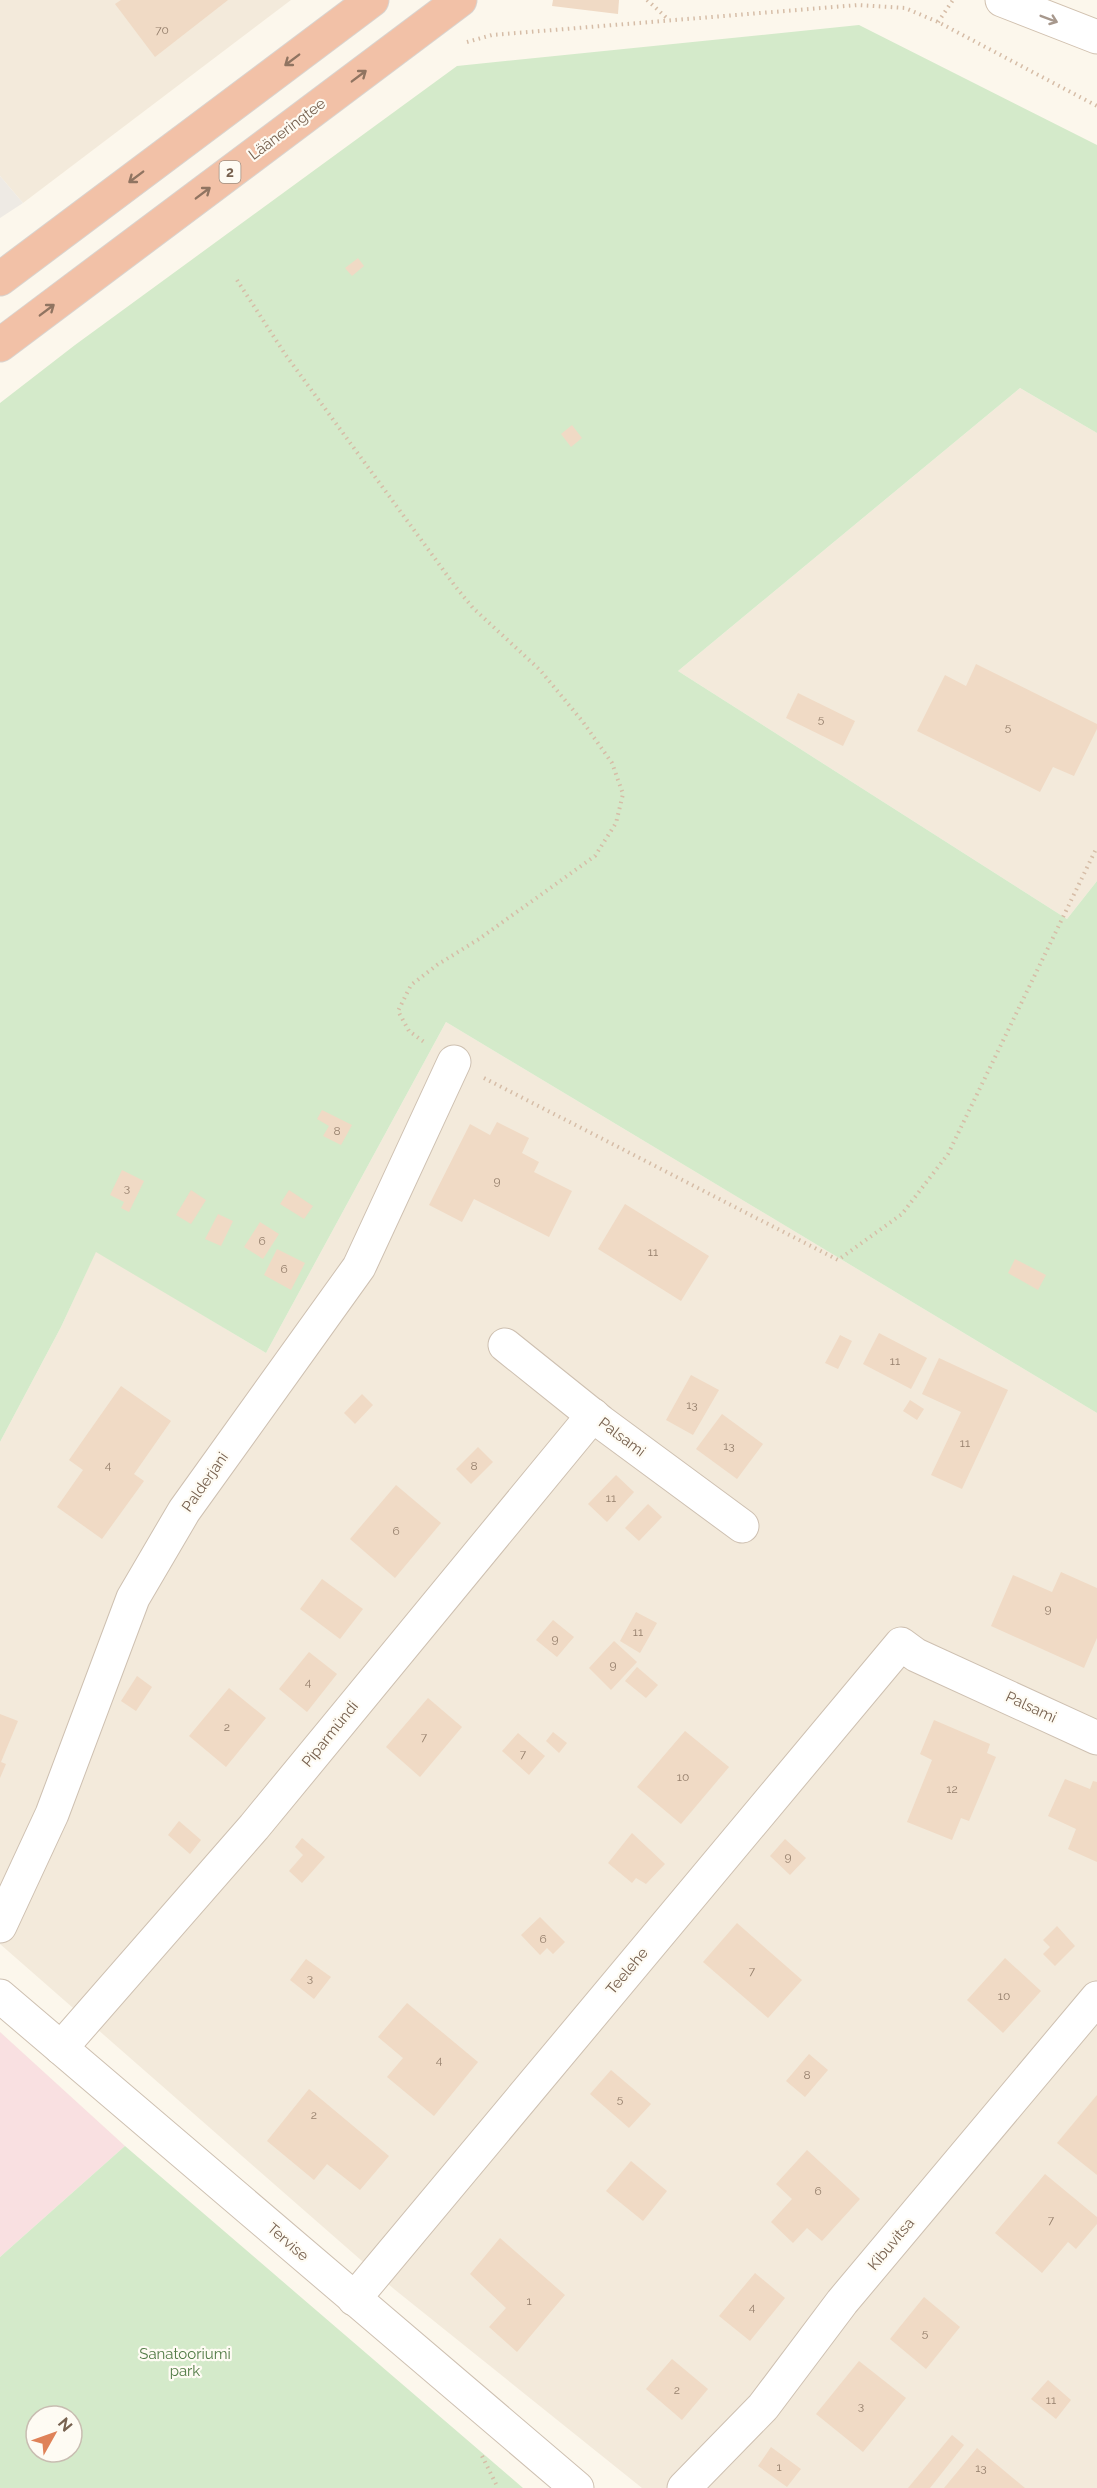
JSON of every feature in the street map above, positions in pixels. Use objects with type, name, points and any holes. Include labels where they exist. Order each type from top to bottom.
[{"type":"highway","points":[[0,279],[372,0]]},
{"type":"highway","name":"Lääneringtee","points":[[0,345],[460,0]]},
{"type":"street","points":[[1002,0],[1097,37]]},
{"type":"street","points":[[1065,0],[1097,22]]},
{"type":"street","name":"Palderjani","points":[[0,1926],[52,1814],[134,1598],[184,1511],[359,1267],[454,1062]]},
{"type":"street","name":"Palsami","points":[[505,1345],[593,1415],[742,1526]]},
{"type":"street","name":"Piparmündi","points":[[61,2048],[254,1827],[593,1415]]},
{"type":"street","name":"Palsami","points":[[901,1644],[916,1655],[1097,1738]]},
{"type":"street","name":"Teelehe","points":[[354,2299],[901,1644]]},
{"type":"street","name":"Tervise","points":[[0,1996],[577,2488]]},
{"type":"street","name":"Kibuvitsa","points":[[684,2488],[763,2407],[842,2302],[1097,1998]]},
{"type":"path","points":[[647,0],[670,21]]},
{"type":"path","points":[[938,22],[953,0]]},
{"type":"path","points":[[466,42],[492,35],[858,5],[904,8],[938,22],[1097,106]]},
{"type":"path","points":[[237,280],[285,354],[455,586],[473,608],[540,670],[584,722],[612,763],[623,794],[616,823],[595,856],[411,985],[398,1011],[409,1031],[454,1062],[838,1260],[903,1214],[948,1154],[1097,847]]},
{"type":"shaded area","points":[[0,0],[291,0],[23,203],[0,176]]},
{"type":"shaded area","points":[[0,176],[23,203],[0,218]]},
{"type":"shaded area","points":[[1020,388],[1097,433],[1097,881],[1067,919],[678,671]]},
{"type":"shaded area","points":[[446,1022],[1097,1413],[1097,2488],[642,2488],[394,2289],[0,1944],[0,1442],[61,1327],[96,1251],[266,1353]]},
{"type":"shaded area","points":[[0,2032],[125,2146],[0,2257]]},
{"type":"green space","points":[[859,25],[1097,145],[1097,433],[1020,388],[678,671],[1067,919],[1097,881],[1097,1413],[446,1022],[266,1353],[96,1252],[61,1327],[0,1442],[0,403],[75,345],[457,66]]},
{"type":"green space","name":"Sanatooriumi park","points":[[125,2146],[523,2488],[0,2488],[0,2257]]},
{"type":"building","points":[[121,0],[228,0],[155,57],[115,4]]},
{"type":"building","points":[[553,0],[619,0],[618,14],[552,6]]},
{"type":"building","points":[[358,258],[364,266],[352,276],[345,268]]},
{"type":"building","points":[[572,425],[582,438],[571,447],[561,434]]},
{"type":"building","points":[[976,664],[1097,724],[1097,729],[1074,776],[1053,767],[1040,792],[917,731],[945,675],[966,686]]},
{"type":"building","points":[[798,693],[855,721],[843,746],[786,718]]},
{"type":"building","points":[[322,1110],[352,1125],[341,1145],[323,1136],[329,1126],[317,1119]]},
{"type":"building","points":[[497,1122],[529,1138],[522,1153],[539,1162],[534,1172],[572,1191],[549,1237],[474,1199],[462,1222],[429,1205],[470,1124],[490,1135]]},
{"type":"building","points":[[122,1170],[144,1181],[129,1212],[121,1208],[124,1202],[110,1195]]},
{"type":"building","points":[[191,1190],[206,1200],[191,1224],[176,1215]]},
{"type":"building","points":[[289,1190],[313,1206],[304,1219],[280,1204]]},
{"type":"building","points":[[625,1204],[709,1256],[681,1301],[598,1249]]},
{"type":"building","points":[[218,1214],[233,1221],[221,1246],[205,1239]]},
{"type":"building","points":[[260,1222],[279,1234],[263,1259],[244,1247]]},
{"type":"building","points":[[277,1249],[305,1263],[291,1290],[264,1275]]},
{"type":"building","points":[[1015,1259],[1046,1275],[1038,1290],[1008,1273]]},
{"type":"building","points":[[879,1333],[927,1358],[911,1389],[863,1364]]},
{"type":"building","points":[[840,1335],[852,1341],[838,1369],[825,1363]]},
{"type":"building","points":[[939,1358],[1008,1390],[962,1489],[931,1475],[961,1412],[922,1394]]},
{"type":"building","points":[[691,1375],[719,1390],[693,1435],[666,1420]]},
{"type":"building","points":[[121,1386],[171,1421],[134,1474],[144,1481],[102,1539],[57,1507],[83,1470],[69,1460]]},
{"type":"building","points":[[362,1394],[373,1405],[355,1424],[344,1413]]},
{"type":"building","points":[[910,1400],[924,1409],[917,1420],[903,1411]]},
{"type":"building","points":[[722,1414],[763,1444],[737,1479],[696,1449]]},
{"type":"building","points":[[478,1447],[493,1462],[471,1484],[456,1469]]},
{"type":"building","points":[[616,1475],[634,1492],[607,1522],[588,1504]]},
{"type":"building","points":[[396,1485],[441,1523],[395,1578],[350,1539]]},
{"type":"building","points":[[648,1504],[662,1517],[639,1541],[625,1528]]},
{"type":"building","points":[[1061,1572],[1097,1588],[1097,1638],[1084,1668],[991,1626],[1013,1575],[1052,1592]]},
{"type":"building","points":[[322,1579],[363,1609],[340,1639],[300,1609]]},
{"type":"building","points":[[636,1612],[657,1623],[640,1653],[620,1641]]},
{"type":"building","points":[[553,1620],[574,1637],[557,1657],[536,1640]]},
{"type":"building","points":[[614,1641],[637,1662],[611,1690],[589,1668]]},
{"type":"building","points":[[309,1652],[337,1674],[307,1712],[279,1689]]},
{"type":"building","points":[[637,1667],[658,1685],[646,1698],[625,1681]]},
{"type":"building","points":[[137,1676],[152,1687],[136,1711],[121,1701]]},
{"type":"building","points":[[229,1688],[266,1718],[226,1767],[189,1736]]},
{"type":"building","points":[[428,1698],[462,1727],[420,1777],[386,1747]]},
{"type":"building","points":[[0,1714],[18,1721],[1,1762],[6,1764],[0,1778]]},
{"type":"building","points":[[934,1720],[990,1744],[987,1753],[996,1757],[969,1821],[961,1818],[952,1840],[907,1822],[932,1760],[920,1754]]},
{"type":"building","points":[[685,1731],[729,1767],[681,1824],[637,1787]]},
{"type":"building","points":[[553,1732],[567,1743],[559,1753],[546,1741]]},
{"type":"building","points":[[518,1733],[545,1756],[529,1775],[502,1751]]},
{"type":"building","points":[[1065,1779],[1090,1789],[1093,1781],[1097,1782],[1097,1862],[1068,1849],[1076,1829],[1048,1816]]},
{"type":"building","points":[[179,1821],[201,1840],[190,1854],[168,1835]]},
{"type":"building","points":[[632,1833],[665,1864],[646,1884],[636,1878],[632,1883],[608,1863]]},
{"type":"building","points":[[302,1838],[325,1857],[302,1883],[289,1871],[303,1855],[295,1847]]},
{"type":"building","points":[[785,1839],[806,1858],[790,1875],[770,1856]]},
{"type":"building","points":[[540,1917],[565,1942],[553,1954],[547,1948],[540,1955],[521,1935]]},
{"type":"building","points":[[737,1923],[802,1980],[768,2018],[703,1962]]},
{"type":"building","points":[[1057,1926],[1075,1946],[1055,1966],[1043,1954],[1050,1947],[1043,1940]]},
{"type":"building","points":[[1005,1958],[1041,1991],[1003,2033],[967,2000]]},
{"type":"building","points":[[306,1959],[331,1977],[314,1999],[290,1980]]},
{"type":"building","points":[[407,2003],[478,2062],[434,2116],[387,2077],[403,2058],[378,2037]]},
{"type":"building","points":[[809,2054],[828,2070],[805,2097],[786,2081]]},
{"type":"building","points":[[611,2070],[651,2104],[629,2128],[590,2094]]},
{"type":"building","points":[[309,2089],[389,2156],[360,2190],[327,2164],[314,2180],[267,2141]]},
{"type":"building","points":[[1097,2095],[1097,2175],[1057,2143]]},
{"type":"building","points":[[807,2150],[860,2199],[822,2241],[807,2228],[793,2243],[771,2222],[792,2199],[776,2184]]},
{"type":"building","points":[[631,2161],[667,2191],[643,2221],[606,2191]]},
{"type":"building","points":[[1045,2174],[1097,2217],[1097,2224],[1076,2249],[1068,2242],[1042,2273],[995,2233]]},
{"type":"building","points":[[500,2238],[565,2295],[517,2352],[489,2327],[506,2308],[470,2274]]},
{"type":"building","points":[[755,2273],[785,2298],[750,2341],[719,2316]]},
{"type":"building","points":[[924,2297],[960,2327],[926,2369],[890,2339]]},
{"type":"building","points":[[672,2359],[708,2389],[682,2420],[646,2389]]},
{"type":"building","points":[[859,2361],[906,2398],[863,2452],[816,2414]]},
{"type":"building","points":[[1048,2380],[1071,2400],[1056,2419],[1031,2399]]},
{"type":"building","points":[[952,2435],[964,2445],[930,2488],[908,2488]]},
{"type":"building","points":[[771,2447],[801,2469],[787,2487],[758,2466]]},
{"type":"building","points":[[977,2448],[1025,2488],[944,2488]]}]
